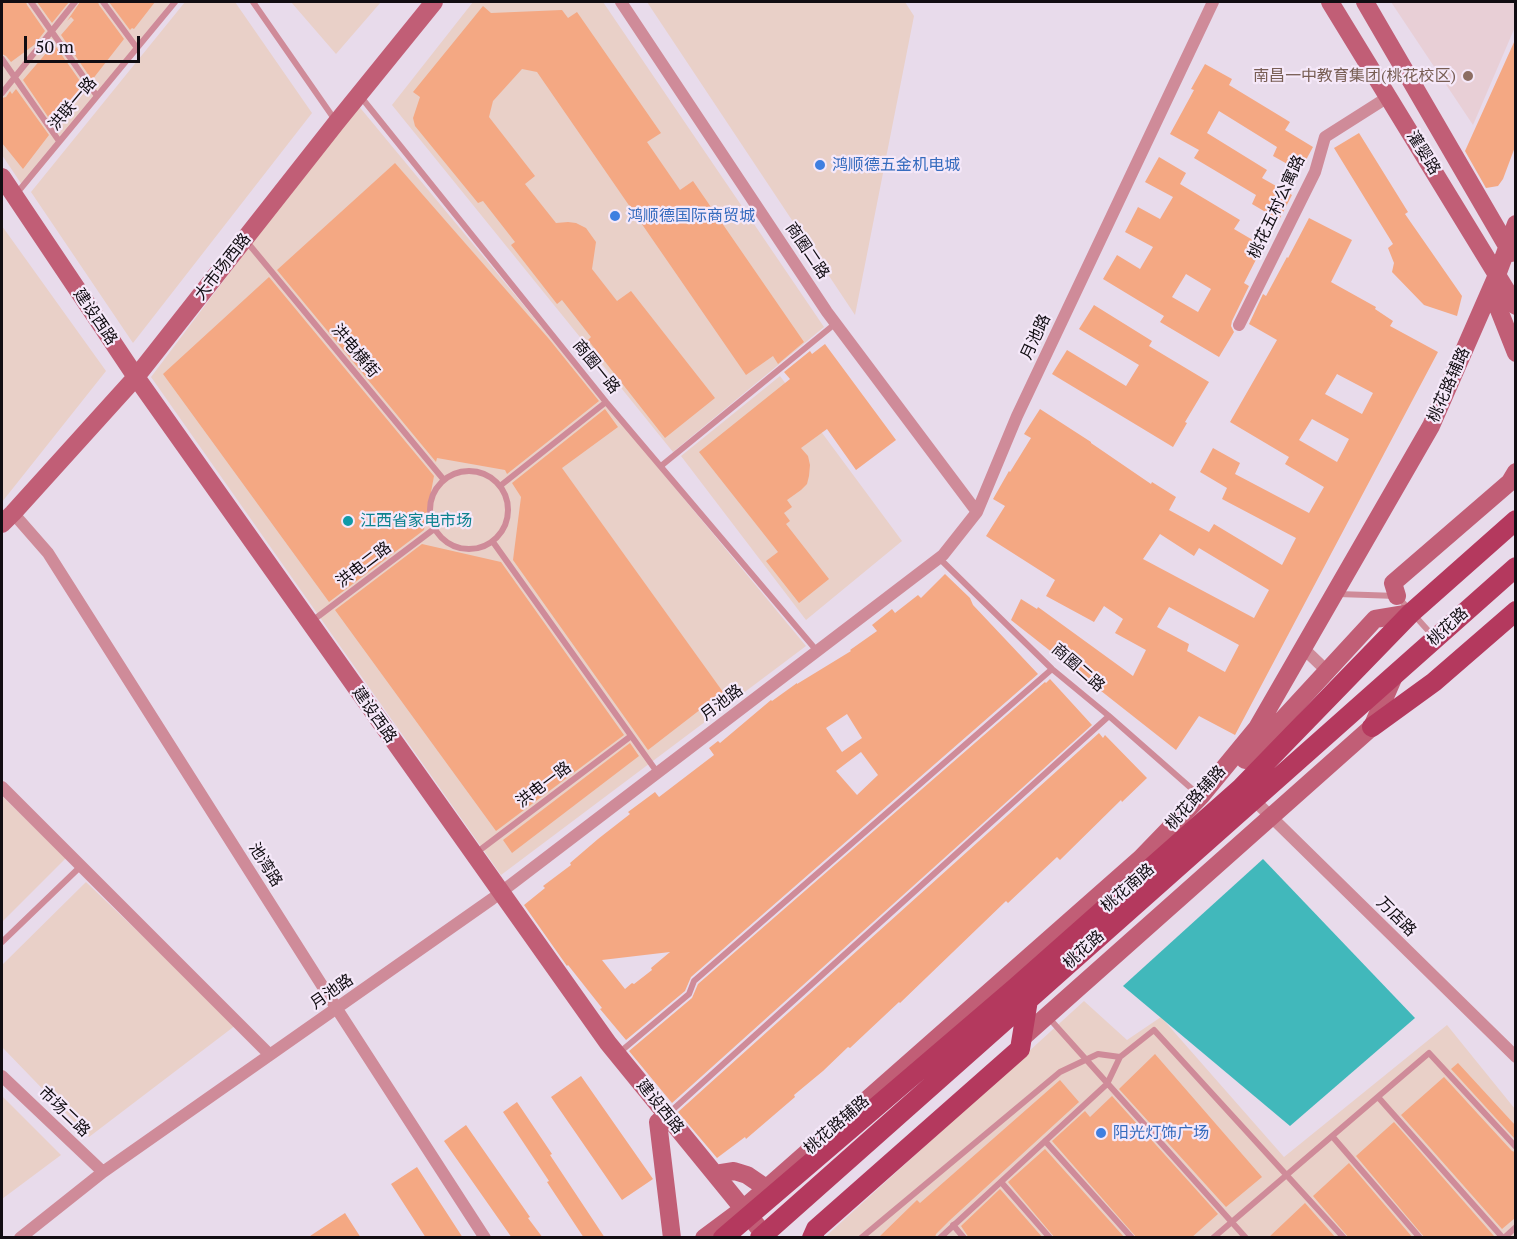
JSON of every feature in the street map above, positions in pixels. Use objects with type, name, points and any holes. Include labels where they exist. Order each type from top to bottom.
[{"type":"main road","name":"大市场西路","points":[[7,518],[132,382],[434,2]]},
{"type":"main road","name":"灌婴路","points":[[1330,2],[1388,97],[1494,282],[1515,306]]},
{"type":"main road","name":"灌婴路","points":[[1365,2],[1511,253]]},
{"type":"main road","name":"建设西路","points":[[2,177],[8,197],[132,382],[496,895],[599,1049],[715,1174],[751,1226]]},
{"type":"main road","name":"桃花路辅路","points":[[704,1238],[751,1226],[766,1188],[1141,858],[1201,796],[1257,728],[1431,426],[1494,282],[1511,253],[1515,224]]},
{"type":"main road","points":[[1494,282],[1515,353]]},
{"type":"main road","name":"建设西路","points":[[132,382],[309,623],[473,855],[496,895],[617,1055],[662,1119],[751,1226]]},
{"type":"main road","points":[[1397,596],[1393,583],[1510,482],[1515,472]]},
{"type":"main road","name":"桃花南路","points":[[723,1238],[751,1226],[1021,994],[1241,788],[1412,613],[1515,520]]},
{"type":"main road","name":"桃花路","points":[[1021,994],[1254,800],[1515,567]]},
{"type":"main road","points":[[1022,1038],[1372,727],[1434,682],[1515,611]]},
{"type":"main road","points":[[812,1238],[816,1230],[1020,1049],[1021,994],[1255,750],[1375,619],[1412,613]]},
{"type":"main road","points":[[1372,727],[1396,673]]},
{"type":"main road","points":[[662,1119],[672,1238]]},
{"type":"main road","points":[[715,1174],[734,1171],[747,1175],[766,1188]]},
{"type":"street","name":"商圈二路","points":[[621,2],[836,323],[976,512]]},
{"type":"street","name":"月池路","points":[[20,1238],[103,1172],[496,895],[943,555],[976,512],[1017,416],[1213,2]]},
{"type":"street","name":"桃花五村公寓路","points":[[1239,325],[1315,172],[1325,137],[1388,97]]},
{"type":"street","name":"池湾路","points":[[7,518],[48,553],[485,1238]]},
{"type":"street","points":[[1303,648],[1327,671]]},
{"type":"street","points":[[2,787],[270,1055]]},
{"type":"street","name":"万店路","points":[[1254,800],[1515,1058]]},
{"type":"street","name":"市场二路","points":[[2,1076],[103,1172]]},
{"type":"lane","points":[[31,2],[97,96]]},
{"type":"lane","points":[[2,93],[75,2]]},
{"type":"lane","points":[[103,2],[137,48]]},
{"type":"lane","name":"洪联一路","points":[[8,197],[59,141],[174,2]]},
{"type":"lane","points":[[254,2],[336,123]]},
{"type":"lane","points":[[2,59],[59,141]]},
{"type":"lane","name":"商圈一路","points":[[359,95],[606,402],[817,651]]},
{"type":"lane","name":"洪电横街","points":[[245,239],[444,480]]},
{"type":"lane","points":[[661,466],[836,323]]},
{"type":"lane","points":[[501,486],[606,402]]},
{"type":"lane","points":[[480,472],[491,477],[501,486],[507,497],[508,516],[502,533],[493,542],[481,548],[468,550],[454,547],[442,540],[434,529],[430,516],[430,502],[435,490],[444,480],[455,473],[480,472]]},
{"type":"lane","name":"洪电二路","points":[[309,623],[434,529]]},
{"type":"lane","points":[[493,542],[657,772]]},
{"type":"lane","name":"商圈二路","points":[[939,558],[1052,669],[1201,796]]},
{"type":"lane","points":[[1334,594],[1397,596],[1435,639]]},
{"type":"lane","points":[[617,1055],[689,994],[694,981],[1052,669]]},
{"type":"lane","points":[[662,1119],[1109,716]]},
{"type":"lane","name":"洪电一路","points":[[473,855],[631,736]]},
{"type":"lane","points":[[2,942],[81,866]]},
{"type":"lane","points":[[1047,1016],[1246,1238]]},
{"type":"lane","points":[[940,1238],[1107,1084],[1120,1057],[1154,1030],[1344,1238]]},
{"type":"lane","points":[[1213,1238],[1429,1053],[1515,1148]]},
{"type":"lane","points":[[861,1238],[1060,1072],[1098,1054],[1120,1057]]},
{"type":"lane","points":[[1378,1097],[1503,1238],[1515,1227]]},
{"type":"lane","points":[[1332,1136],[1420,1238]]},
{"type":"lane","points":[[1045,1141],[1132,1238]]},
{"type":"lane","points":[[1001,1182],[1050,1238]]},
{"type":"lane","points":[[953,1225],[964,1238]]},
{"type":"shaded area","points":[[2,2],[171,2],[22,185],[2,155]]},
{"type":"shaded area","points":[[185,2],[235,2],[312,113],[133,343],[31,192]]},
{"type":"shaded area","points":[[291,2],[381,2],[336,54]]},
{"type":"shaded area","name":"鸿顺德国际商贸城","points":[[473,2],[603,2],[824,327],[673,452],[392,105]]},
{"type":"shaded area","name":"鸿顺德五金机电城","points":[[647,2],[905,2],[914,16],[855,315]]},
{"type":"shaded area","name":"南昌一中教育集团(桃花校区)","points":[[1391,2],[1515,2],[1515,27],[1473,125]]},
{"type":"shaded area","name":"江西省家电市场","points":[[357,104],[806,646],[501,875],[151,377]]},
{"type":"shaded area","points":[[2,226],[106,371],[2,502]]},
{"type":"shaded area","points":[[780,376],[902,541],[806,620],[681,456]]},
{"type":"shaded area","points":[[2,796],[66,858],[2,922]]},
{"type":"shaded area","points":[[86,882],[236,1025],[89,1137],[2,1047],[2,965]]},
{"type":"shaded area","name":"阳光灯饰广场","points":[[1084,1001],[1127,1040],[1161,1017],[1284,1157],[1447,1025],[1515,1109],[1515,1237],[824,1238]]},
{"type":"shaded area","points":[[2,1096],[61,1155],[2,1199]]},
{"type":"water","points":[[1263,859],[1415,1018],[1290,1126],[1123,986]]},
{"type":"building","points":[[2,2],[26,2],[45,31],[34,45],[11,62],[2,54]]},
{"type":"building","points":[[37,2],[69,2],[52,23]]},
{"type":"building","points":[[80,2],[98,2],[124,39],[92,80],[61,35],[74,20],[71,17],[67,21]]},
{"type":"building","points":[[109,2],[155,2],[134,29],[130,30]]},
{"type":"building","points":[[483,6],[491,13],[562,10],[568,18],[577,12],[661,133],[647,142],[680,190],[693,181],[804,342],[778,364],[773,356],[746,375],[537,72],[522,69],[493,101],[489,117],[535,176],[525,184],[556,223],[576,223],[586,228],[596,242],[592,269],[617,301],[631,291],[715,398],[665,438],[588,340],[591,337],[562,300],[557,304],[511,245],[515,242],[483,201],[478,203],[415,126],[413,118],[420,97],[413,92]]},
{"type":"building","points":[[1515,40],[1515,147],[1503,179],[1498,186],[1486,188],[1465,151]]},
{"type":"building","points":[[54,44],[85,88],[55,127],[23,80]]},
{"type":"building","points":[[1205,64],[1232,79],[1229,85],[1290,122],[1285,130],[1313,147],[1300,171],[1273,156],[1277,147],[1219,111],[1207,133],[1267,170],[1262,178],[1292,195],[1279,220],[1252,204],[1256,195],[1194,158],[1199,150],[1170,134]]},
{"type":"building","points":[[16,89],[49,135],[23,169],[2,143],[2,98],[6,97],[10,91],[12,94]]},
{"type":"building","points":[[1359,133],[1408,212],[1405,214],[1462,296],[1457,316],[1424,305],[1392,272],[1394,263],[1388,248],[1393,244],[1334,148]]},
{"type":"building","points":[[1159,157],[1186,173],[1180,184],[1240,220],[1234,229],[1263,246],[1244,283],[1249,286],[1232,321],[1231,326],[1234,332],[1219,357],[1160,322],[1164,316],[1103,279],[1117,255],[1140,269],[1153,247],[1125,232],[1138,207],[1160,219],[1173,197],[1145,182]],"holes":[[[1186,274],[1211,289],[1198,312],[1172,297]]]},
{"type":"building","points":[[395,163],[549,339],[599,401],[507,474],[505,470],[437,458],[436,462],[277,270]]},
{"type":"building","points":[[1309,218],[1352,240],[1331,282],[1376,307],[1375,309],[1393,321],[1390,326],[1438,352],[1235,735],[1199,716],[1176,750],[1011,620],[1021,599],[1037,609],[1038,607],[1133,676],[1146,650],[1115,633],[1123,619],[1104,606],[1094,622],[1046,596],[1055,580],[986,536],[1005,506],[993,499],[1031,438],[1024,434],[1040,409],[1151,484],[1152,482],[1176,497],[1169,510],[1209,532],[1214,524],[1282,565],[1296,538],[1222,499],[1227,488],[1200,472],[1213,448],[1240,463],[1235,474],[1309,513],[1324,487],[1285,464],[1289,457],[1230,422],[1277,340],[1249,324],[1263,294],[1266,296]],"holes":[[[1337,374],[1373,393],[1362,414],[1325,394]],[[1312,419],[1349,439],[1337,462],[1299,440]],[[1160,534],[1194,556],[1199,548],[1269,590],[1254,618],[1143,559]],[[1169,607],[1239,645],[1225,672],[1187,651],[1189,644],[1157,627]]]},
{"type":"building","points":[[269,277],[434,476],[424,530],[329,602],[163,374]]},
{"type":"building","points":[[1094,305],[1152,341],[1149,346],[1209,382],[1173,447],[1052,374],[1067,350],[1126,386],[1139,365],[1079,329]]},
{"type":"building","points":[[825,344],[896,440],[856,470],[827,429],[801,448],[808,456],[809,476],[807,484],[787,500],[792,507],[784,513],[790,521],[786,524],[829,579],[799,603],[766,561],[778,552],[699,452],[790,379],[784,372],[810,351],[812,354]]},
{"type":"building","points":[[605,409],[618,427],[562,468],[723,692],[648,750],[513,560],[521,497],[512,483]]},
{"type":"building","points":[[422,544],[501,562],[624,735],[496,831],[335,610]]},
{"type":"building","points":[[945,574],[970,598],[973,605],[1038,674],[691,977],[685,991],[626,1040],[567,966],[524,905],[545,888],[543,886],[630,814],[628,812],[655,792],[659,797],[714,755],[709,748],[718,741],[720,743],[771,700],[851,651],[877,631],[872,625],[892,609],[895,613],[918,595],[921,598]],"holes":[[[847,714],[862,738],[842,752],[826,728]],[[861,752],[878,775],[857,795],[836,771]],[[670,952],[651,968],[652,970],[625,989],[602,960]]]},
{"type":"building","points":[[1050,679],[1092,725],[672,1103],[629,1051],[692,998],[698,984]]},
{"type":"building","points":[[1099,733],[1103,738],[1105,735],[1147,778],[1122,802],[1121,800],[1060,860],[1057,857],[1008,903],[1006,901],[900,1003],[794,1095],[795,1097],[746,1139],[745,1137],[717,1158],[678,1112]]},
{"type":"building","points":[[630,743],[639,756],[512,853],[503,840]]},
{"type":"building","points":[[1155,1054],[1262,1177],[1226,1207],[1119,1089]]},
{"type":"building","points":[[1458,1063],[1515,1125],[1515,1139],[1451,1069]]},
{"type":"building","points":[[581,1076],[653,1179],[622,1200],[551,1097]]},
{"type":"building","points":[[1444,1077],[1515,1152],[1515,1218],[1502,1229],[1401,1115]]},
{"type":"building","points":[[1060,1080],[1079,1102],[949,1221],[935,1238],[878,1238],[917,1200],[920,1203]]},
{"type":"building","points":[[1112,1096],[1218,1214],[1191,1238],[1137,1238],[1052,1141],[1085,1111],[1090,1117]]},
{"type":"building","points":[[517,1102],[605,1238],[584,1238],[547,1182],[549,1181],[503,1112]]},
{"type":"building","points":[[1394,1122],[1494,1236],[1493,1238],[1425,1238],[1356,1156]]},
{"type":"building","points":[[466,1125],[543,1238],[512,1238],[444,1141]]},
{"type":"building","points":[[1045,1149],[1125,1238],[1055,1238],[1008,1182]]},
{"type":"building","points":[[1349,1163],[1413,1238],[1349,1238],[1313,1196]]},
{"type":"building","points":[[417,1167],[463,1238],[426,1238],[391,1184]]},
{"type":"building","points":[[1000,1189],[1043,1238],[969,1238],[961,1226]]},
{"type":"building","points":[[1305,1203],[1336,1238],[1268,1238]]},
{"type":"building","points":[[345,1213],[361,1238],[307,1238]]},
{"type":"place","name":"南昌一中教育集团(桃花校区)","points":[[1468,76]]},
{"type":"place","name":"鸿顺德五金机电城","points":[[820,165]]},
{"type":"place","name":"鸿顺德国际商贸城","points":[[615,216]]},
{"type":"place","name":"江西省家电市场","points":[[348,521]]},
{"type":"place","name":"阳光灯饰广场","points":[[1101,1133]]}]
